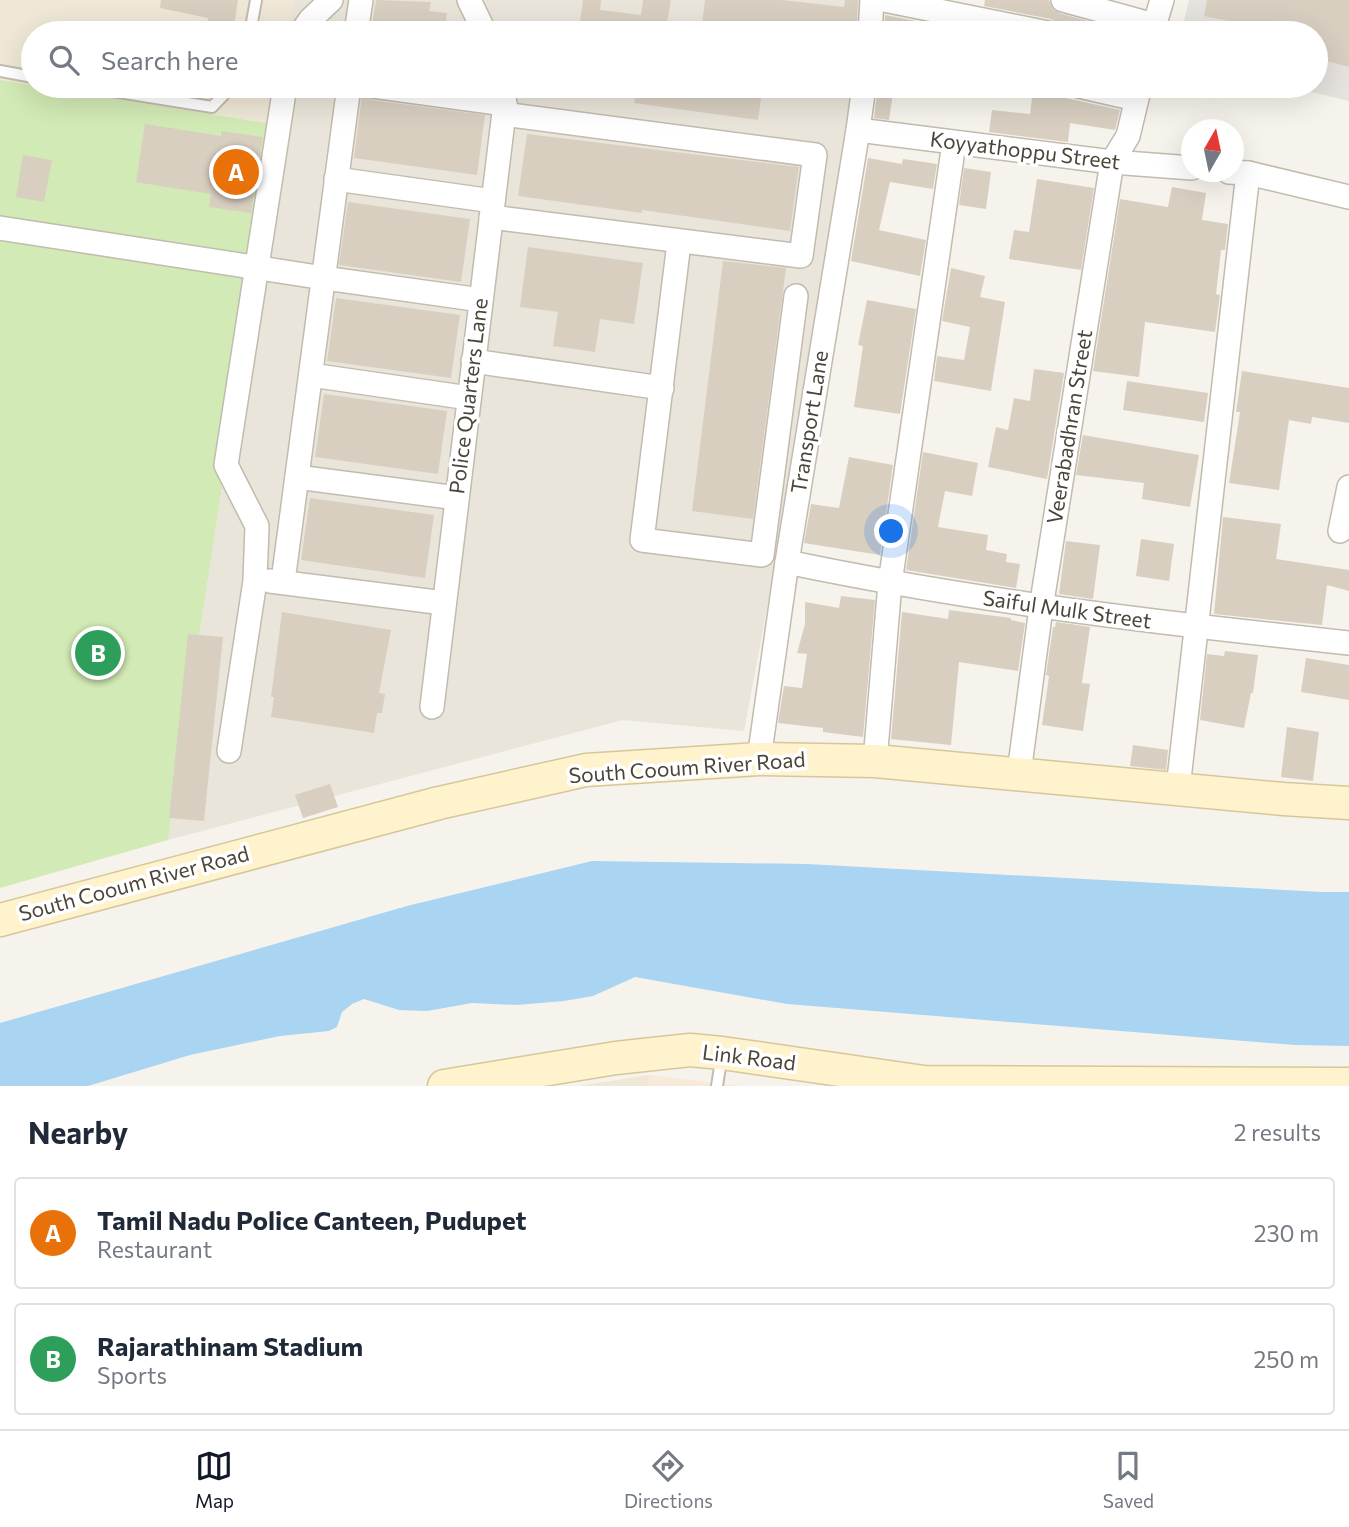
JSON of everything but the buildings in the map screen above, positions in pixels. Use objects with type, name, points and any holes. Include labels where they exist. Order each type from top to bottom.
[{"type":"street","points":[[309,21],[331,0]]},
{"type":"street","points":[[357,21],[360,0]]},
{"type":"street","points":[[468,0],[479,21]]},
{"type":"street","points":[[871,21],[872,0]]},
{"type":"street","points":[[884,0],[988,21]]},
{"type":"street","points":[[1063,0],[1128,21]]},
{"type":"street","points":[[1155,21],[1162,0]]},
{"type":"street","points":[[229,751],[255,581],[257,526],[226,465],[283,98]]},
{"type":"street","points":[[284,581],[347,98]]},
{"type":"street","points":[[337,179],[679,243],[801,256],[815,155],[478,98]]},
{"type":"street","name":"Transport Lane","points":[[759,759],[787,562],[862,98]]},
{"type":"street","name":"Veerabadhran Street","points":[[1019,773],[1041,608],[1112,162],[1128,136],[1137,98]]},
{"type":"street","name":"Police Quarters Lane","points":[[432,707],[504,101]]},
{"type":"street","name":"Koyyathoppu Street","points":[[858,130],[1181,168]]},
{"type":"street","points":[[875,761],[890,583],[954,143]]},
{"type":"street","points":[[1244,173],[1349,197]]},
{"type":"street","points":[[1178,788],[1238,182]]},
{"type":"street","points":[[0,228],[481,300]]},
{"type":"street","points":[[679,243],[642,540],[762,555],[796,296]]},
{"type":"street","points":[[473,361],[662,388]]},
{"type":"street","points":[[311,375],[469,398]]},
{"type":"street","points":[[297,477],[457,498]]},
{"type":"street","points":[[1340,531],[1349,487]]},
{"type":"street","name":"Saiful Mulk Street","points":[[787,562],[890,583],[1041,608],[1349,643]]},
{"type":"street","points":[[255,581],[284,581],[444,603]]},
{"type":"street","name":"South Cooum River Road","points":[[0,920],[439,803],[586,770],[759,759],[875,761],[1349,803]]},
{"type":"street","name":"Link Road","points":[[444,1086],[616,1058],[690,1050],[924,1082],[1349,1084]]},
{"type":"lane","points":[[252,21],[256,0]]},
{"type":"lane","points":[[0,71],[21,75]]},
{"type":"lane","points":[[156,98],[212,107],[221,98]]},
{"type":"lane","points":[[717,1086],[722,1053]]},
{"type":"shaded area","points":[[0,0],[295,0],[291,21],[21,21],[21,84],[0,80]]},
{"type":"shaded area","points":[[294,0],[881,0],[877,21],[290,21]]},
{"type":"shaded area","points":[[1189,0],[1349,0],[1349,101],[1328,96],[1328,21],[1184,21]]},
{"type":"shaded area","points":[[109,98],[277,98],[272,124]]},
{"type":"shaded area","points":[[276,98],[863,98],[744,731],[623,720],[168,840],[254,278]]},
{"type":"shaded area","points":[[649,1075],[739,1086],[647,1086]]},
{"type":"shaded area","points":[[649,1075],[647,1086],[578,1086]]},
{"type":"green space","points":[[0,80],[21,83],[21,98],[111,98],[272,124],[254,278],[168,840],[0,888]]},
{"type":"water","points":[[592,861],[807,864],[1349,892],[1349,1046],[1295,1045],[787,1004],[635,977],[593,996],[517,1005],[472,1003],[427,1011],[399,1010],[364,999],[342,1012],[337,1027],[329,1031],[280,1036],[190,1055],[88,1086],[0,1086],[0,1023],[407,906]]},
{"type":"place","name":"Tamil Nadu Police Canteen, Pudupet","points":[[236,172]]},
{"type":"place","name":"Rajarathinam Stadium","points":[[98,653]]}]
